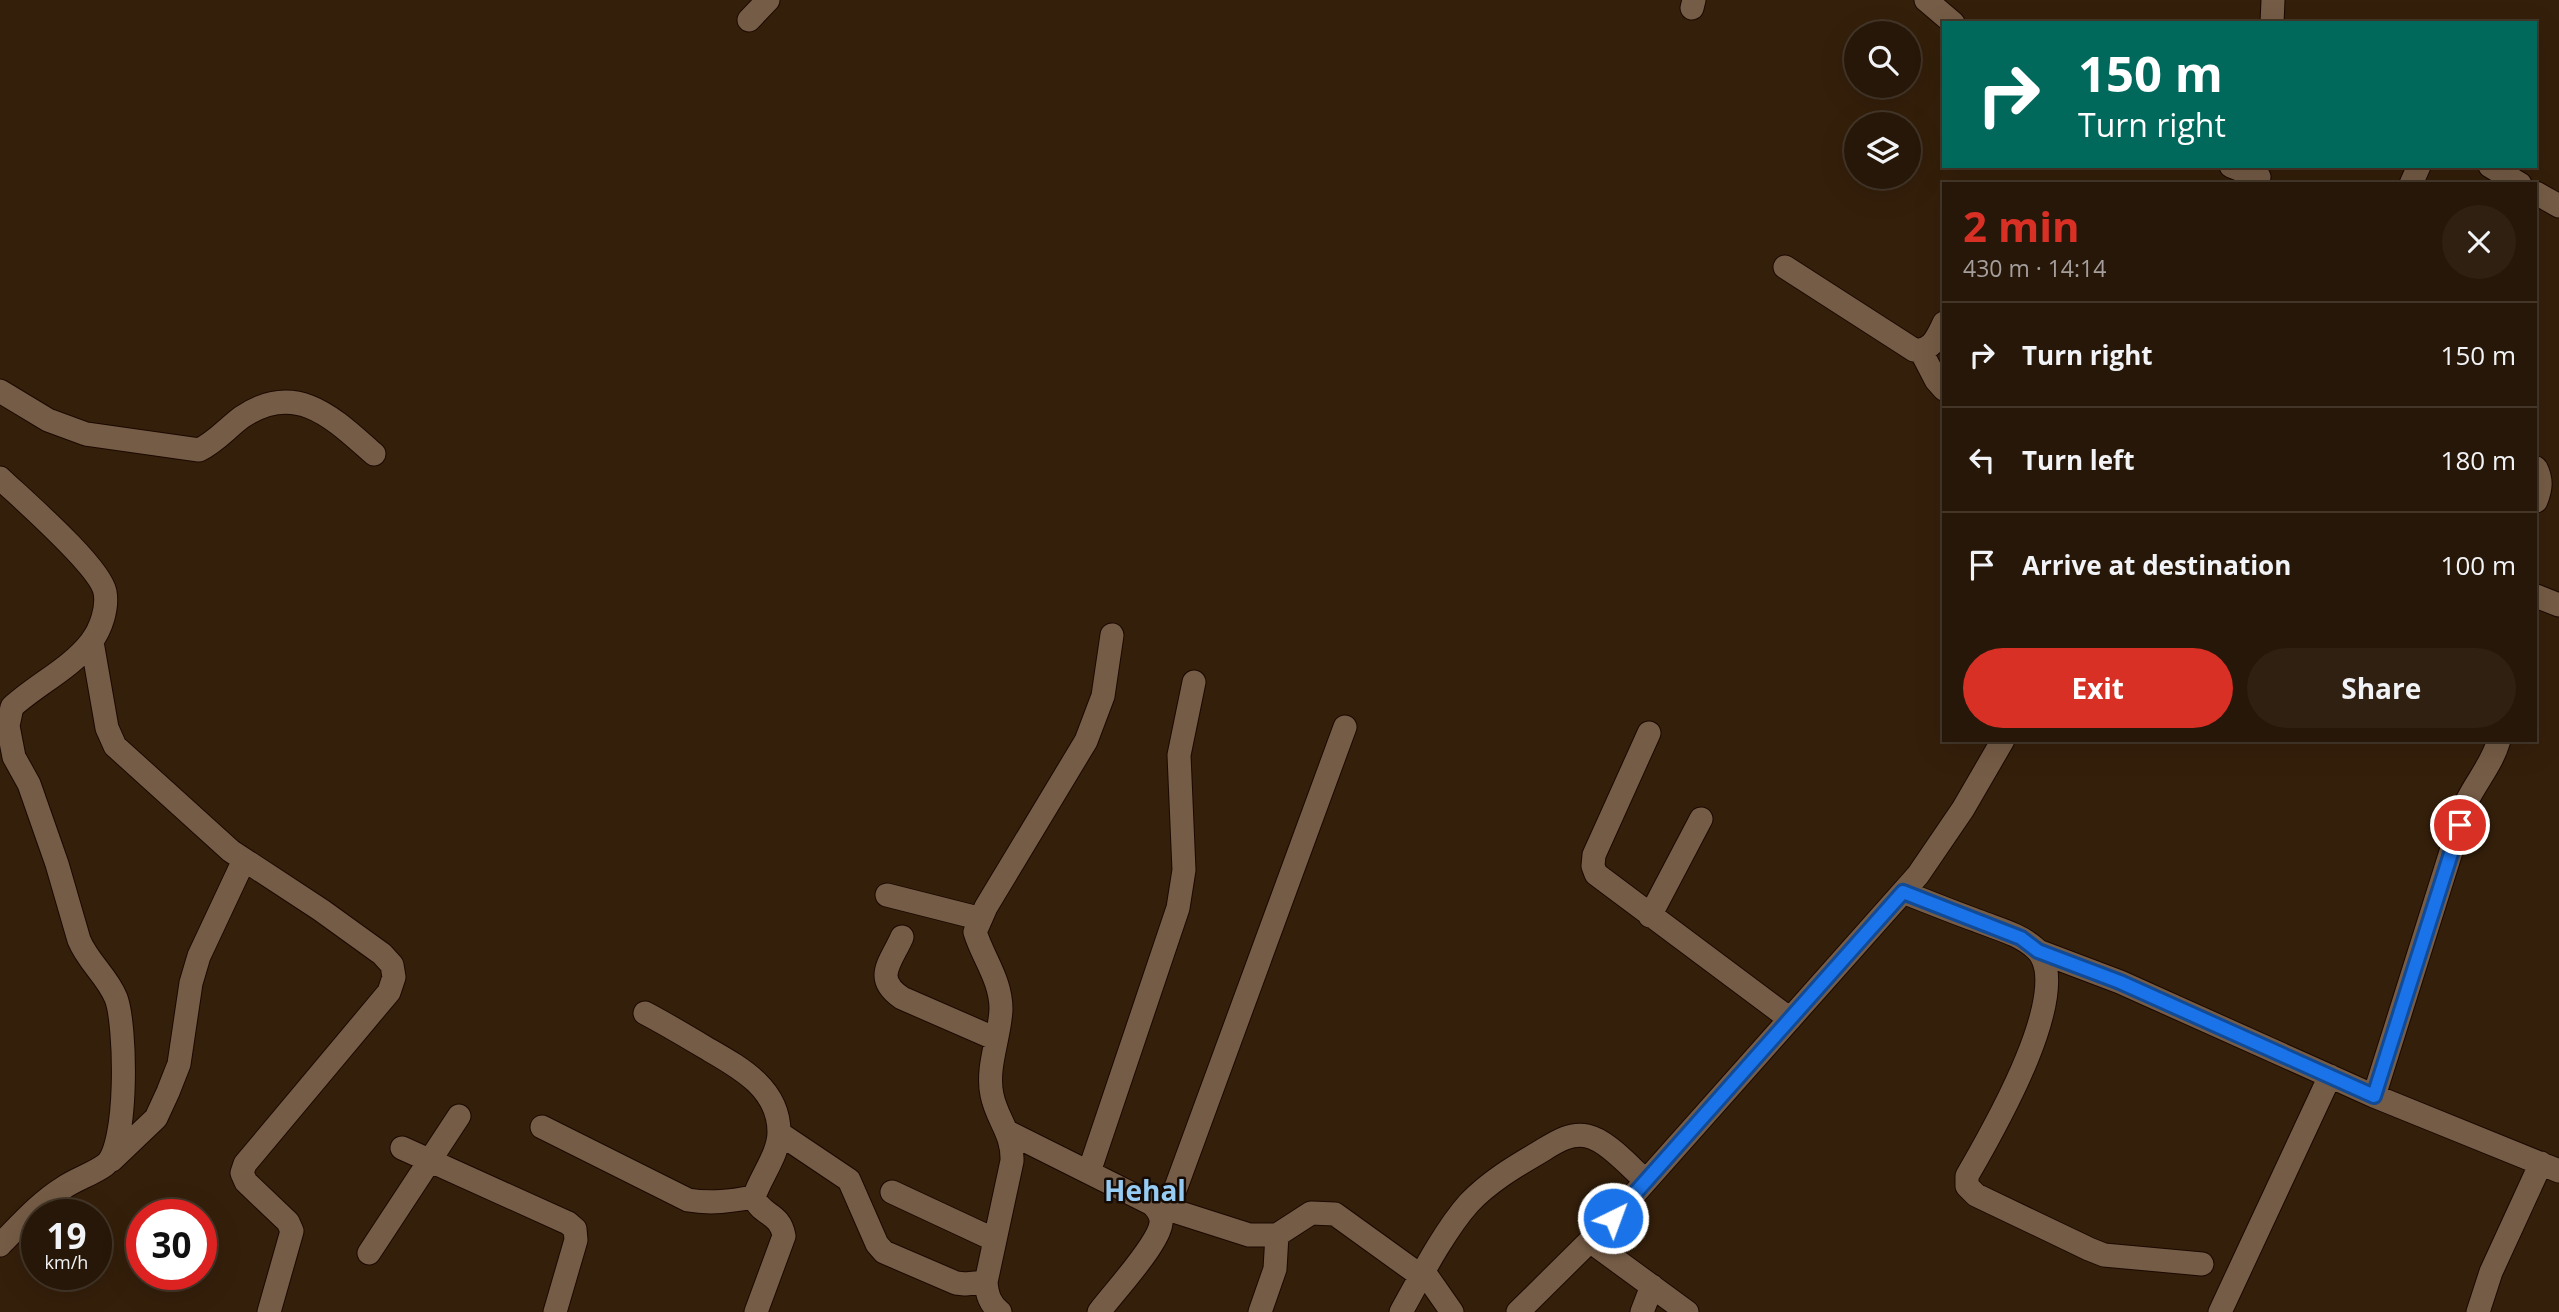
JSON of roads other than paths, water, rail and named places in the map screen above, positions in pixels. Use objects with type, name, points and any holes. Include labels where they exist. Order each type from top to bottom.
[{"type":"street","points":[[750,20],[768,0]]},
{"type":"street","points":[[1926,0],[1951,21]]},
{"type":"street","points":[[2272,21],[2273,0]]},
{"type":"street","points":[[2237,168],[2259,176]]},
{"type":"street","points":[[2493,168],[2515,182]]},
{"type":"street","points":[[2537,194],[2559,206]]},
{"type":"street","points":[[1785,267],[1914,350],[1929,348],[1942,327]]},
{"type":"street","points":[[1921,351],[1942,387]]},
{"type":"street","points":[[0,391],[48,420],[86,434],[199,450],[216,441],[244,416],[264,406],[287,401],[300,403],[318,409],[334,419],[374,454]]},
{"type":"street","points":[[2537,470],[2541,477],[2537,498]]},
{"type":"street","points":[[0,478],[84,560],[106,594],[106,608],[92,642],[62,670],[12,706],[8,726],[14,757],[33,796],[57,864],[79,940],[84,952],[112,989],[119,1010],[123,1063],[122,1111],[117,1143],[107,1164]]},
{"type":"street","points":[[2537,596],[2559,605]]},
{"type":"street","points":[[1000,1312],[993,1307],[987,1294],[986,1282],[1012,1161],[1012,1146],[992,1093],[991,1078],[1001,1009],[999,992],[994,973],[975,932],[979,920],[1090,733],[1103,696],[1112,635]]},
{"type":"street","points":[[92,642],[107,728],[115,746],[187,813],[244,860],[321,910],[382,954],[392,965],[394,977],[389,992],[246,1164],[242,1173],[246,1182],[288,1222],[292,1231],[269,1312]]},
{"type":"street","points":[[1089,1172],[1178,908],[1184,870],[1179,755],[1194,682]]},
{"type":"street","points":[[1099,1312],[1156,1239],[1161,1222],[1160,1206],[1345,727]]},
{"type":"street","points":[[1649,733],[1594,855],[1593,866],[1596,874],[1790,1019]]},
{"type":"street","points":[[1518,1312],[1646,1181],[1918,876],[1963,809],[2002,742]]},
{"type":"street","points":[[2374,1096],[2467,801],[2490,766],[2498,742]]},
{"type":"street","points":[[1650,916],[1701,818]]},
{"type":"street","points":[[0,1245],[46,1199],[107,1164],[156,1118],[179,1064],[191,984],[199,956],[244,860]]},
{"type":"street","points":[[1903,892],[2021,938],[2038,951],[2120,982],[2374,1096],[2550,1167],[2491,1272],[2478,1312]]},
{"type":"street","points":[[887,895],[979,920]]},
{"type":"street","points":[[902,937],[886,973],[885,982],[890,990],[902,998],[996,1039]]},
{"type":"street","points":[[2038,951],[2047,969],[2047,999],[2038,1030],[2006,1105],[1967,1176],[1967,1186],[1976,1195],[2104,1255],[2202,1264]]},
{"type":"street","points":[[645,1013],[746,1071],[769,1097],[776,1112],[779,1133],[775,1149],[754,1197],[757,1205],[778,1219],[784,1236],[755,1312]]},
{"type":"street","points":[[2220,1312],[2330,1076]]},
{"type":"street","points":[[369,1252],[459,1116]]},
{"type":"street","points":[[542,1127],[688,1200],[703,1203],[754,1197]]},
{"type":"street","points":[[1008,1132],[1160,1206],[1249,1235],[1277,1235],[1311,1213],[1335,1214],[1422,1274],[1452,1312]]},
{"type":"street","points":[[779,1133],[849,1181],[877,1244],[884,1252],[956,1283],[986,1282]]},
{"type":"street","points":[[1401,1312],[1422,1274],[1469,1204],[1515,1166],[1557,1142],[1574,1135],[1589,1136],[1601,1142],[1646,1181]]},
{"type":"street","points":[[402,1148],[568,1223],[575,1229],[576,1240],[555,1312]]},
{"type":"street","points":[[892,1192],[995,1240]]},
{"type":"street","points":[[1260,1312],[1275,1269],[1277,1235]]},
{"type":"street","points":[[1590,1241],[1687,1312]]},
{"type":"street","points":[[1642,1312],[1652,1286]]},
{"type":"district","name":"Hehal","points":[[1145,1190]]}]
